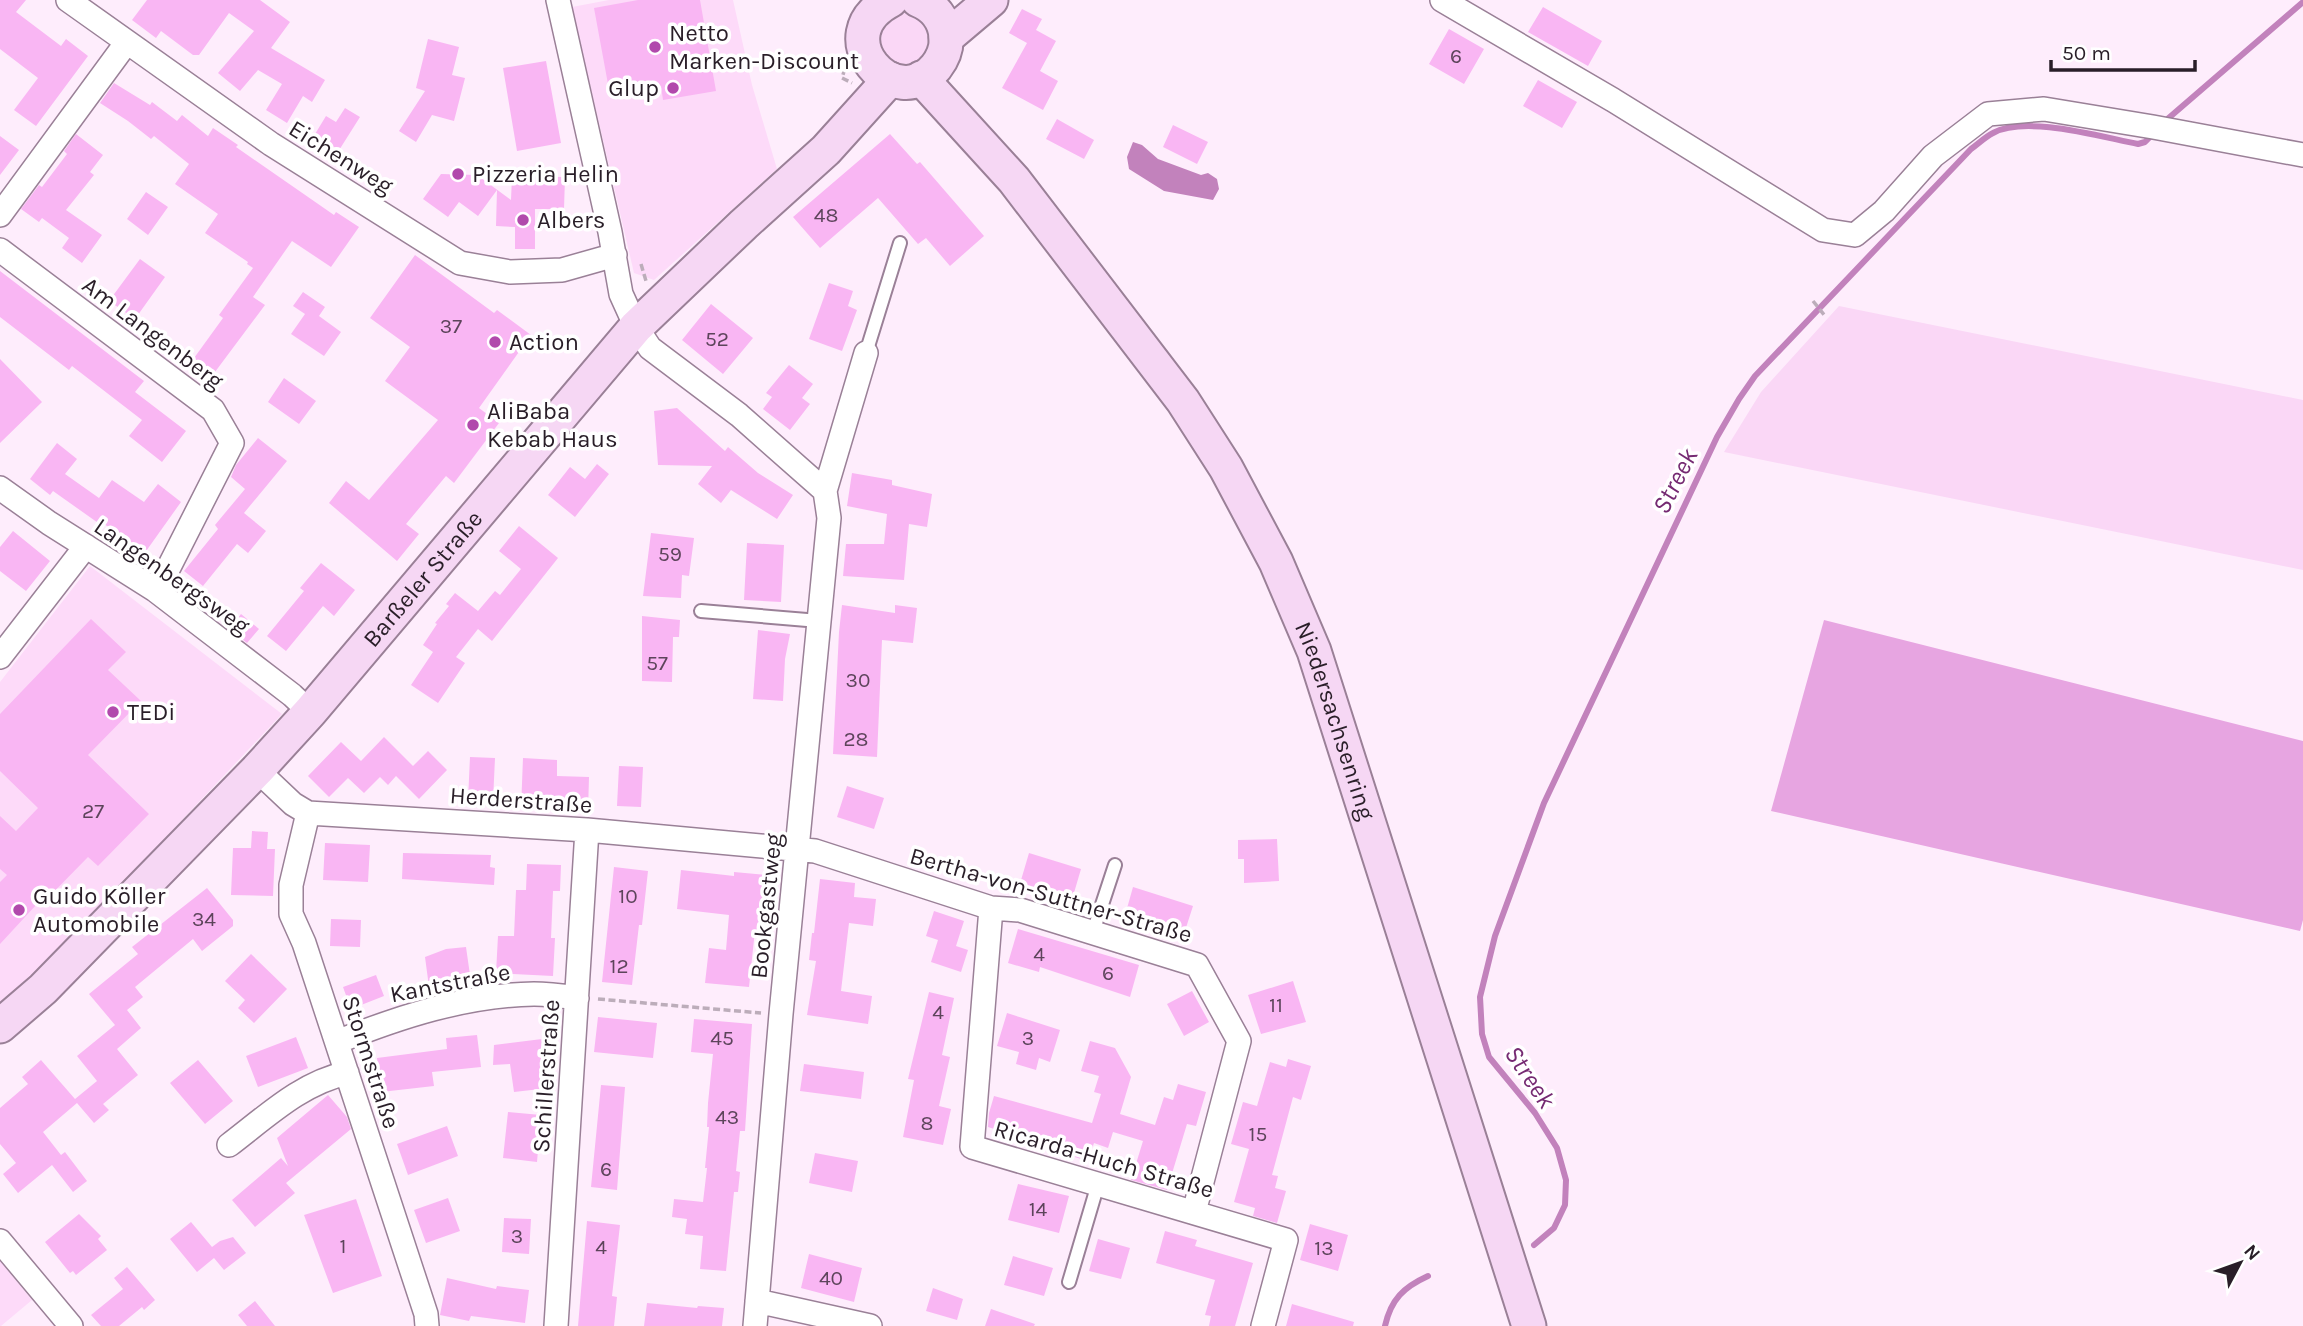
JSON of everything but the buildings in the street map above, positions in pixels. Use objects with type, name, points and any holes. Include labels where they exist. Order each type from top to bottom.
[{"type":"main road","name":"Barßeler Straße","points":[[0,1027],[43,989],[310,712],[636,327],[826,150],[921,30],[967,0]]},
{"type":"main road","name":"Barßeler Straße","points":[[921,30],[991,0]]},
{"type":"main road","points":[[866,56],[864,28],[870,16],[880,6],[921,30]]},
{"type":"main road","name":"Niedersachsenring","points":[[866,56],[872,65],[921,30],[1014,180],[1183,401],[1226,468],[1276,562],[1314,651],[1529,1326]]},
{"type":"main road","name":"Barßeler Straße","points":[[842,131],[854,85],[866,56]]},
{"type":"street","name":"Eichenweg","points":[[68,0],[271,144],[460,264],[510,272],[562,270],[615,256]]},
{"type":"street","points":[[558,0],[621,294],[636,327],[650,348],[739,415],[825,491]]},
{"type":"street","points":[[1442,0],[1613,100],[1823,230],[1855,235],[1884,211],[1933,156],[1988,114],[2043,109],[2303,155]]},
{"type":"street","points":[[0,215],[127,42]]},
{"type":"street","name":"Am Langenberg","points":[[0,250],[213,411],[232,443],[155,590]]},
{"type":"street","name":"Bookgastweg","points":[[755,1326],[781,1014],[829,518],[825,491],[866,353]]},
{"type":"street","name":"Langenbergsweg","points":[[0,488],[155,590],[292,695],[310,712]]},
{"type":"street","points":[[0,657],[86,546]]},
{"type":"street","points":[[257,770],[293,804],[308,813]]},
{"type":"street","name":"Herderstraße","points":[[308,813],[587,830],[798,850]]},
{"type":"street","name":"Stormstraße","points":[[308,813],[291,885],[291,914],[304,943],[337,1042],[426,1314],[427,1326]]},
{"type":"street","name":"Schillerstraße","points":[[556,1326],[587,830]]},
{"type":"street","name":"Bertha-von-Suttner-Straße","points":[[798,850],[815,852],[991,908],[1020,910],[1198,965],[1239,1041],[1194,1212]]},
{"type":"street","name":"Ricarda-Huch Straße","points":[[991,908],[972,1147],[1286,1240],[1263,1326]]},
{"type":"street","name":"Kantstraße","points":[[337,1042],[389,1021],[498,996],[537,994],[577,998]]},
{"type":"street","points":[[229,1145],[306,1087],[347,1073]]},
{"type":"street","points":[[0,1241],[71,1326]]},
{"type":"street","points":[[757,1301],[870,1326]]},
{"type":"lane","points":[[866,353],[900,243]]},
{"type":"lane","points":[[701,611],[819,621]]},
{"type":"lane","points":[[1093,932],[1115,865]]},
{"type":"lane","points":[[1069,1282],[1098,1184]]},
{"type":"path","points":[[1813,301],[1825,316]]},
{"type":"path","points":[[577,998],[781,1014]]},
{"type":"shaded area","points":[[609,0],[733,0],[752,85],[777,169],[654,280],[634,273],[572,7]]},
{"type":"shaded area","points":[[905,12],[917,17],[925,25],[929,35],[925,55],[910,67],[899,66],[884,58],[877,32],[896,13]]},
{"type":"shaded area","points":[[1133,142],[1142,145],[1158,159],[1201,175],[1208,173],[1217,179],[1219,189],[1213,200],[1164,191],[1129,169],[1127,157]]},
{"type":"shaded area","points":[[1839,306],[2303,400],[2303,570],[1724,452],[1761,392]]},
{"type":"shaded area","points":[[90,566],[282,714],[41,968],[0,1004],[0,682]]},
{"type":"shaded area","points":[[1824,620],[2303,741],[2303,920],[2300,931],[1771,811]]},
{"type":"shaded area","points":[[0,1261],[32,1300],[1,1326],[0,1326]]},
{"type":"waterway","name":"Streek","points":[[2164,122],[2303,2]]},
{"type":"waterway","name":"Streek","points":[[1534,1245],[1554,1228],[1565,1205],[1566,1180],[1557,1148],[1535,1113],[1489,1057],[1482,1034],[1480,997],[1495,936],[1544,803],[1717,437],[1755,376],[1971,149],[1987,136],[2007,128],[2044,127],[2138,144],[2145,142],[2154,133]]},
{"type":"waterway","name":"Streek","points":[[1385,1326],[1391,1308],[1400,1295],[1428,1276]]},
{"type":"place","name":"Netto Marken-Discount","points":[[655,47]]},
{"type":"place","name":"Glup","points":[[673,88]]},
{"type":"place","name":"Pizzeria Helin","points":[[458,174]]},
{"type":"place","name":"Albers","points":[[523,220]]},
{"type":"place","name":"Action","points":[[495,342]]},
{"type":"place","name":"AliBaba Kebab Haus","points":[[473,425]]},
{"type":"place","name":"TEDi","points":[[113,712]]},
{"type":"place","name":"Guido Köller Automobile","points":[[19,910]]}]
